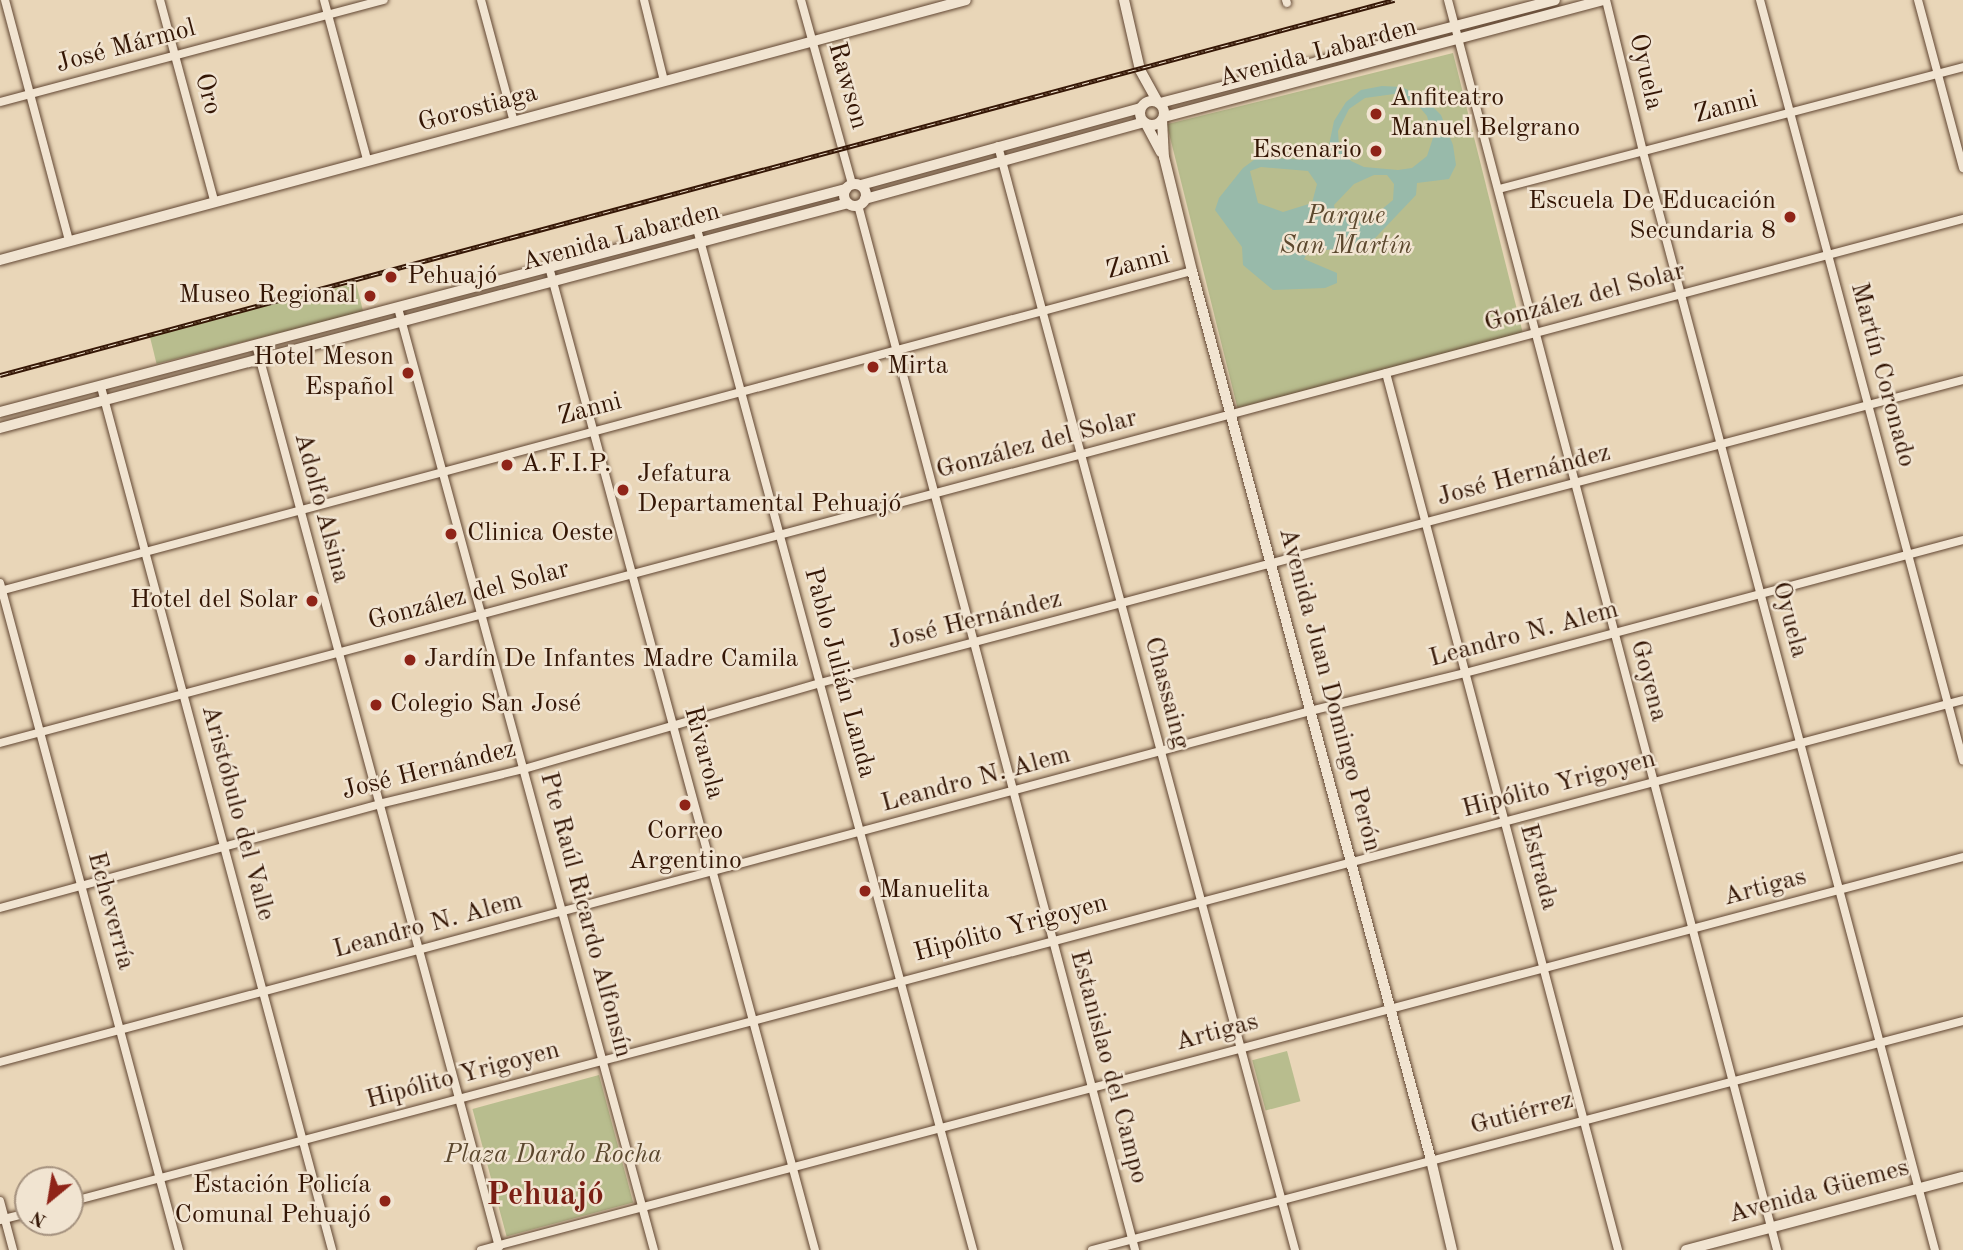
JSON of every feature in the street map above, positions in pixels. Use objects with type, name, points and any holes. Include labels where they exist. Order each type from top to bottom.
[{"type":"main road","points":[[1124,0],[1143,79],[1140,116],[1145,123],[1155,125],[1163,119],[1158,102],[1143,79]]},
{"type":"main road","points":[[1142,106],[1158,102]]},
{"type":"main road","name":"Avenida Labarden","points":[[0,428],[105,400],[398,308],[697,229],[1142,106]]},
{"type":"main road","name":"Avenida Juan Domingo Perón","points":[[1163,119],[1164,157],[1192,271],[1273,564],[1454,1250]]},
{"type":"main road","name":"Avenida Juan Domingo Perón","points":[[1145,123],[1164,157]]},
{"type":"main road","name":"Avenida Labarden","points":[[0,412],[257,351],[402,321],[553,279],[857,202],[1002,160],[1145,123]]},
{"type":"main road","points":[[853,186],[866,191],[857,202],[844,196],[853,186]]},
{"type":"main road","name":"Avenida Güemes","points":[[1686,1250],[1963,1177]]},
{"type":"street","points":[[5,0],[69,241]]},
{"type":"street","name":"Oro","points":[[160,0],[214,200]]},
{"type":"street","points":[[324,0],[367,159]]},
{"type":"street","name":"José Mármol","points":[[0,102],[384,0]]},
{"type":"street","points":[[481,0],[514,122]]},
{"type":"street","points":[[643,0],[664,81]]},
{"type":"street","name":"Rawson","points":[[801,0],[853,186]]},
{"type":"street","name":"Goyena","points":[[1448,0],[1777,1250]]},
{"type":"street","name":"Avenida Labarden","points":[[1158,102],[1555,0]]},
{"type":"street","name":"Avenida Labarden","points":[[1163,119],[1606,0]]},
{"type":"street","name":"Oyuela","points":[[1606,0],[1643,152],[1935,1250]]},
{"type":"street","name":"Martín Coronado","points":[[1760,0],[1963,760]]},
{"type":"street","points":[[1918,0],[1963,168]]},
{"type":"street","name":"Gorostiaga","points":[[0,260],[214,200],[959,1]]},
{"type":"street","name":"Zanni","points":[[1499,189],[1963,66]]},
{"type":"street","name":"Chassaing","points":[[998,146],[1295,1250]]},
{"type":"street","name":"Estanislao del Campo","points":[[857,202],[1135,1250]]},
{"type":"street","name":"González del Solar","points":[[0,743],[1963,219]]},
{"type":"street","name":"Pablo Julián Landa","points":[[697,229],[973,1250]]},
{"type":"street","name":"Rivarola","points":[[549,267],[815,1250]]},
{"type":"street","name":"Zanni","points":[[1,588],[1192,271]]},
{"type":"street","name":"Pte Raúl Ricardo Alfonsín","points":[[398,308],[445,471],[654,1250]]},
{"type":"street","name":"Adolfo Alsina","points":[[257,351],[499,1247]]},
{"type":"street","name":"Estrada","points":[[1386,373],[1618,1250]]},
{"type":"street","name":"José Hernández","points":[[0,908],[379,804],[524,769],[820,683],[1963,380]]},
{"type":"street","name":"Aristóbulo del Valle","points":[[101,387],[332,1250]]},
{"type":"street","name":"Leandro N. Alem","points":[[0,1062],[120,1032],[418,949],[714,873],[1310,711],[1465,673],[1963,540]]},
{"type":"street","name":"Echeverría","points":[[1,588],[179,1250]]},
{"type":"street","name":"Hipólito Yrigoyen","points":[[84,1199],[1052,939],[1963,700]]},
{"type":"street","name":"Artigas","points":[[481,1250],[643,1210],[1963,857]]},
{"type":"street","name":"Gutiérrez","points":[[1092,1250],[1963,1021]]},
{"type":"street","points":[[0,1201],[2,1219],[13,1250]]},
{"type":"green space","name":"Parque San Martín","points":[[1453,53],[1524,336],[1237,408],[1167,124]]},
{"type":"green space","points":[[356,283],[363,312],[157,364],[149,335]]},
{"type":"green space","points":[[1287,1051],[1300,1101],[1266,1111],[1252,1060]]},
{"type":"green space","name":"Plaza Dardo Rocha","points":[[599,1075],[633,1203],[507,1236],[472,1109]]},
{"type":"shaded area","points":[[1382,86],[1402,87],[1424,98],[1441,115],[1453,145],[1456,165],[1449,179],[1417,183],[1416,195],[1360,254],[1334,249],[1308,252],[1304,259],[1337,273],[1337,283],[1325,288],[1273,290],[1243,265],[1242,247],[1215,210],[1219,198],[1243,168],[1258,157],[1307,160],[1323,155],[1329,145],[1334,121],[1346,102],[1361,90]],"holes":[[[1394,94],[1417,104],[1427,116],[1433,138],[1427,156],[1412,168],[1398,170],[1364,167],[1351,161],[1339,147],[1338,131],[1349,109],[1365,98]],[[1261,167],[1308,171],[1317,184],[1312,203],[1283,212],[1258,203],[1250,171]],[[1374,175],[1387,175],[1394,184],[1393,200],[1381,210],[1361,215],[1336,215],[1334,205],[1354,184]]]},
{"type":"railway","points":[[0,375],[1394,0]]},
{"type":"place","name":"Anfiteatro Manuel Belgrano","points":[[1376,114]]},
{"type":"place","name":"Escenario","points":[[1376,151]]},
{"type":"place","name":"Escuela De Educación Secundaria 8","points":[[1790,217]]},
{"type":"place","name":"Pehuajó","points":[[391,277]]},
{"type":"place","name":"Museo Regional","points":[[370,296]]},
{"type":"place","name":"Mirta","points":[[873,367]]},
{"type":"place","name":"Hotel Meson Español","points":[[408,373]]},
{"type":"place","name":"A.F.I.P.","points":[[507,465]]},
{"type":"place","name":"Jefatura Departamental Pehuajó","points":[[623,490]]},
{"type":"place","name":"Clinica Oeste","points":[[451,534]]},
{"type":"place","name":"Hotel del Solar","points":[[312,601]]},
{"type":"place","name":"Jardín De Infantes Madre Camila","points":[[410,660]]},
{"type":"place","name":"Colegio San José","points":[[376,705]]},
{"type":"place","name":"Correo Argentino","points":[[685,805]]},
{"type":"place","name":"Manuelita","points":[[865,891]]},
{"type":"place","name":"Estación Policía Comunal Pehuajó","points":[[385,1201]]},
{"type":"district","name":"Pehuajó","points":[[545,1196]]}]
